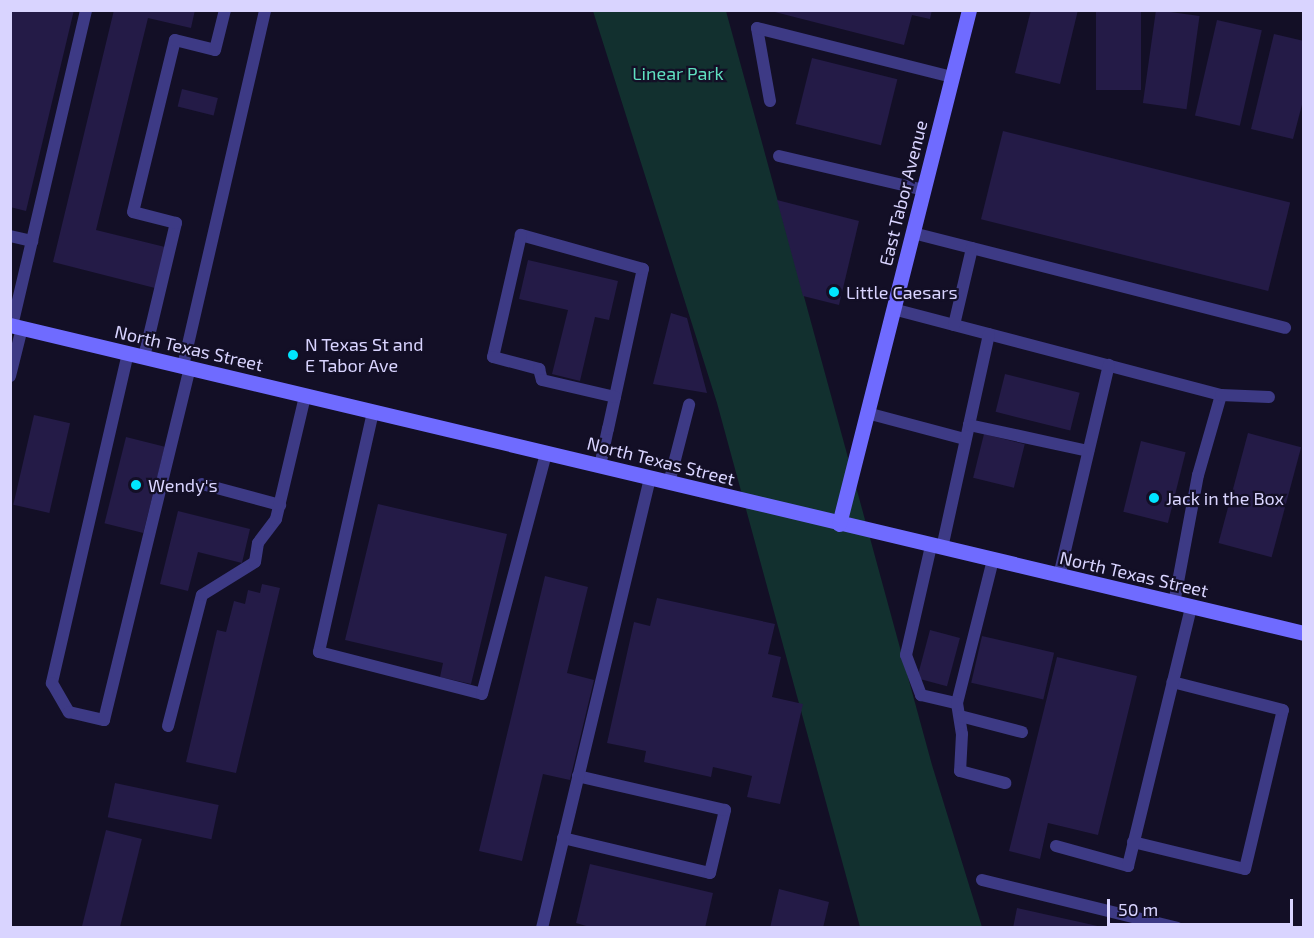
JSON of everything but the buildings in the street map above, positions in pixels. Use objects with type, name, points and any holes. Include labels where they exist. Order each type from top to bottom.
[{"type":"main road","name":"East Tabor Avenue","points":[[839,524],[969,10]]},
{"type":"main road","name":"North Texas Street","points":[[15,326],[1304,633]]},
{"type":"lane","points":[[10,376],[15,326],[32,241],[86,10]]},
{"type":"lane","points":[[225,10],[215,50],[175,40],[133,212],[176,223],[136,355],[52,683],[69,712],[104,720],[187,367],[265,10]]},
{"type":"lane","points":[[770,100],[757,28],[952,77]]},
{"type":"lane","points":[[779,156],[924,190]]},
{"type":"lane","points":[[913,233],[1285,328]]},
{"type":"lane","points":[[600,466],[643,269],[521,235],[493,357],[539,369],[542,380],[615,397]]},
{"type":"lane","points":[[10,236],[32,241]]},
{"type":"lane","points":[[954,325],[972,248]]},
{"type":"lane","points":[[893,309],[1221,395],[1269,397]]},
{"type":"lane","points":[[957,703],[921,695],[906,655],[969,424],[989,334]]},
{"type":"lane","points":[[1059,576],[1109,365]]},
{"type":"lane","points":[[1174,603],[1198,475],[1221,395]]},
{"type":"lane","points":[[168,726],[202,595],[255,562],[258,543],[276,519],[305,396]]},
{"type":"lane","points":[[669,483],[689,405]]},
{"type":"lane","points":[[373,412],[319,652],[482,694],[546,453]]},
{"type":"lane","points":[[867,413],[965,439]]},
{"type":"lane","points":[[969,424],[1088,452]]},
{"type":"lane","points":[[542,927],[650,478]]},
{"type":"lane","points":[[202,484],[280,505]]},
{"type":"lane","points":[[993,560],[957,703],[960,716],[960,771],[1005,783]]},
{"type":"lane","points":[[1056,846],[1128,866],[1191,607]]},
{"type":"lane","points":[[1133,842],[1245,869],[1284,710],[1172,682]]},
{"type":"lane","points":[[960,716],[1022,732]]},
{"type":"lane","points":[[563,838],[710,873],[724,810],[578,776]]},
{"type":"lane","points":[[982,880],[1177,927]]},
{"type":"green space","name":"Linear Park","points":[[593,11],[726,11],[932,765],[982,927],[860,927],[717,403]]},
{"type":"place","name":"Little Caesars","points":[[834,292]]},
{"type":"place","name":"N Texas St and E Tabor Ave","points":[[293,355]]},
{"type":"place","name":"Wendy's","points":[[136,485]]},
{"type":"place","name":"Jack in the Box","points":[[1154,498]]}]
